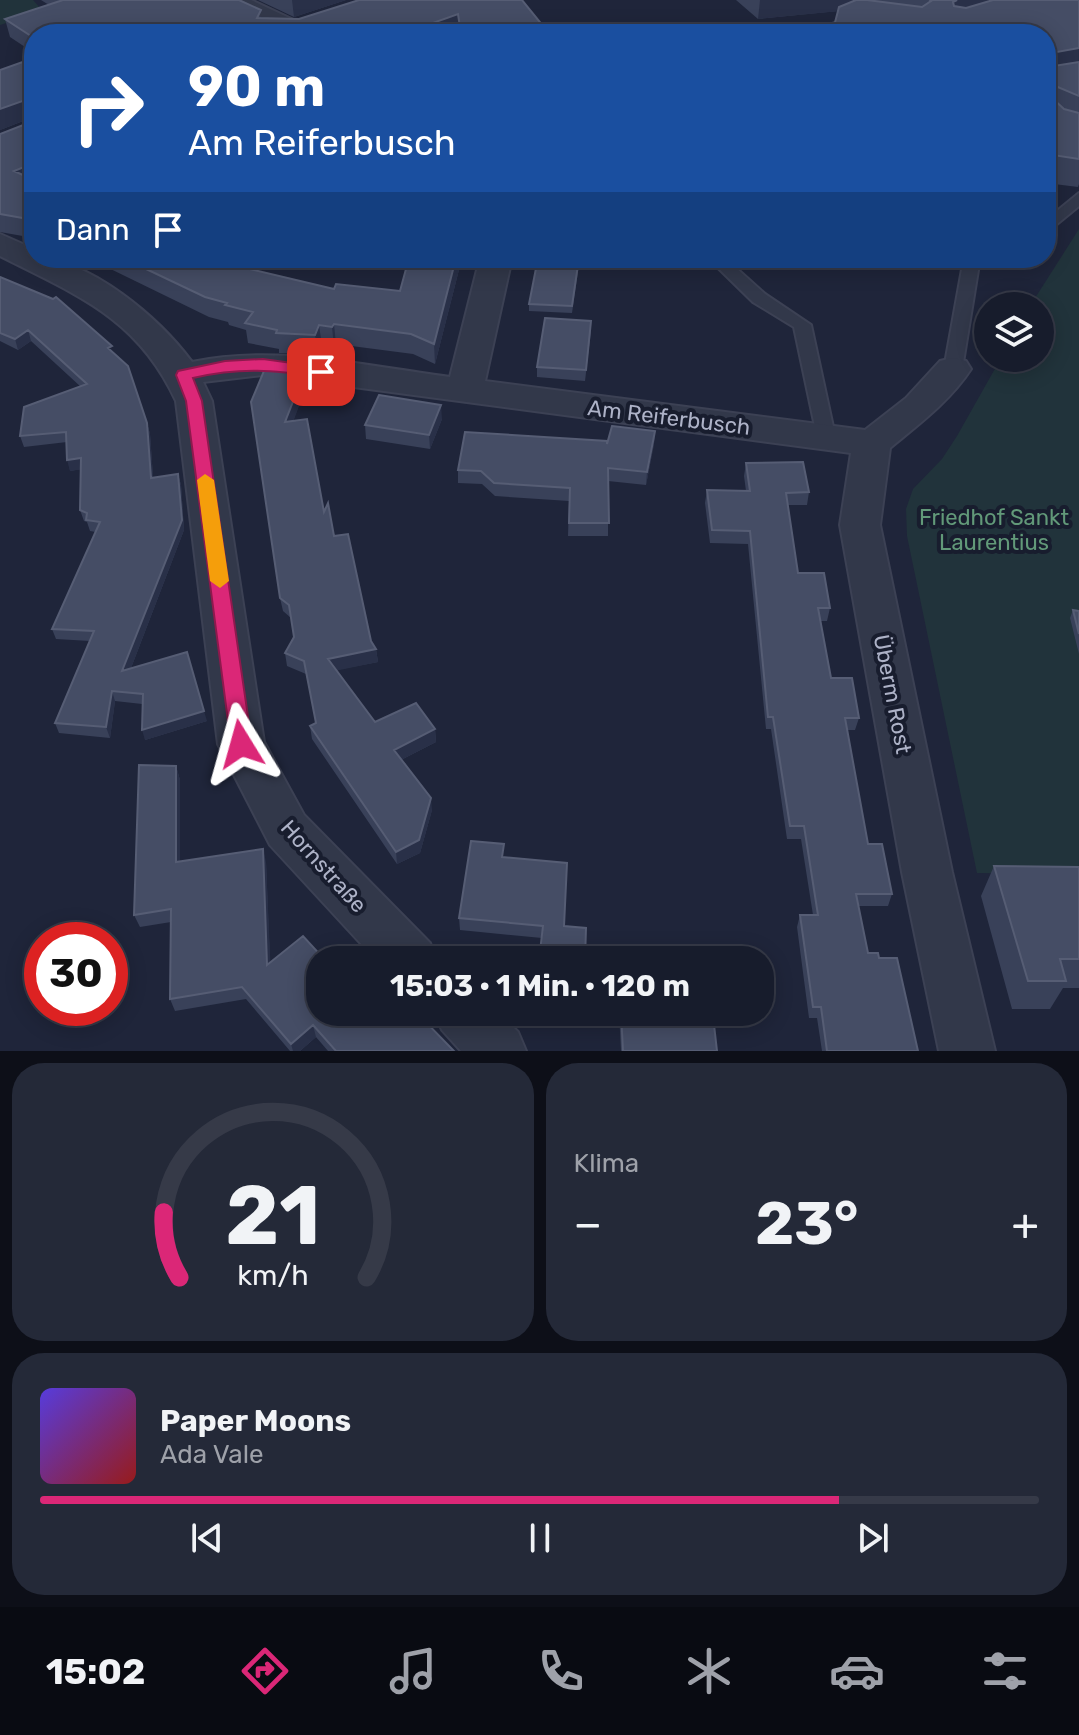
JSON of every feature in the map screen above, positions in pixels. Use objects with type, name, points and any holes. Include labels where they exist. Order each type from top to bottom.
[{"type":"street","points":[[231,0],[271,24]]},
{"type":"street","points":[[302,24],[316,19]]},
{"type":"street","name":"Hornstraße","points":[[0,244],[24,256]]},
{"type":"street","name":"Hornstraße","points":[[47,268],[113,302],[154,333],[184,375],[194,401],[241,744],[287,830],[398,946]]},
{"type":"street","points":[[465,391],[494,268]]},
{"type":"street","name":"Am Reiferbusch","points":[[184,375],[225,366],[263,364],[872,443]]},
{"type":"street","points":[[872,443],[919,406],[953,369]]},
{"type":"street","name":"Überm Rost","points":[[872,443],[860,525],[927,872],[967,1051]]},
{"type":"street","points":[[474,1026],[498,1051]]},
{"type":"lane","points":[[837,24],[853,17],[879,20]]},
{"type":"lane","points":[[1056,219],[1079,198]]},
{"type":"lane","points":[[727,268],[759,298],[802,325],[826,436]]},
{"type":"lane","points":[[953,369],[970,268]]},
{"type":"green space","points":[[0,0],[33,0],[43,11],[0,25]]},
{"type":"green space","name":"Friedhof Sankt Laurentius","points":[[1079,229],[1079,874],[977,873],[907,536],[906,509],[913,489],[942,459],[993,372],[1054,372],[1054,292],[1039,292]]},
{"type":"building","points":[[63,0],[239,0],[261,10],[257,18],[299,19],[359,0],[522,0],[541,24],[460,24],[458,14],[430,24],[24,24],[24,31],[5,19]]},
{"type":"building","points":[[856,0],[922,7],[930,0],[957,0],[953,2],[954,6],[966,8],[993,0],[1079,0],[1079,48],[1056,52],[1056,24],[835,24],[839,7]]},
{"type":"building","points":[[24,62],[24,100],[0,109],[0,70]]},
{"type":"building","points":[[1079,62],[1079,96],[1056,86],[1056,66]]},
{"type":"building","points":[[1056,102],[1064,109],[1079,113],[1079,159],[1056,156]]},
{"type":"building","points":[[24,125],[24,167],[14,171],[24,176],[24,218],[0,214],[0,134]]},
{"type":"building","points":[[144,268],[246,268],[334,289],[336,284],[400,291],[406,268],[453,268],[434,344],[411,334],[334,324],[332,327],[319,325],[315,335],[276,333],[277,330],[245,323],[253,312],[205,297]]},
{"type":"building","points":[[536,268],[578,268],[572,306],[529,304]]},
{"type":"building","points":[[0,277],[53,299],[56,297],[112,346],[108,348],[128,366],[147,423],[151,478],[178,474],[182,520],[122,671],[187,652],[204,711],[142,730],[143,694],[112,691],[106,727],[55,723],[94,631],[52,629],[100,522],[86,520],[87,513],[80,510],[81,458],[67,460],[66,432],[20,436],[24,407],[87,384],[28,330],[15,339],[0,333]]},
{"type":"building","points":[[545,318],[591,321],[586,370],[537,367]]},
{"type":"building","points":[[266,366],[305,371],[285,422],[307,419],[324,512],[328,503],[334,536],[348,534],[371,641],[376,649],[328,659],[375,722],[416,703],[435,729],[394,750],[431,798],[419,840],[396,852],[310,726],[316,723],[304,661],[285,653],[294,637],[289,605],[280,598],[251,402]]},
{"type":"building","points":[[379,395],[441,405],[429,435],[365,425]]},
{"type":"building","points":[[612,426],[655,431],[647,472],[608,468],[609,523],[569,523],[570,488],[494,483],[481,471],[458,470],[465,432],[607,441],[607,444]]},
{"type":"building","points":[[803,462],[809,492],[786,493],[798,573],[824,573],[830,608],[818,608],[831,678],[852,678],[859,718],[845,718],[868,844],[882,844],[892,894],[856,894],[868,953],[878,953],[879,958],[897,958],[918,1051],[827,1051],[821,1007],[813,1007],[800,915],[818,915],[804,826],[790,826],[773,717],[768,717],[750,531],[712,530],[707,490],[750,491],[746,463]]},
{"type":"building","points":[[1073,610],[1079,611],[1079,634]]},
{"type":"building","points":[[139,765],[176,766],[176,862],[263,849],[267,965],[303,936],[312,946],[306,946],[306,1026],[312,1026],[291,1044],[242,987],[170,999],[171,909],[134,915]]},
{"type":"building","points":[[471,841],[504,844],[502,857],[567,863],[564,926],[586,928],[585,946],[541,946],[543,926],[459,918]]},
{"type":"building","points":[[994,866],[1079,867],[1079,959],[1060,959],[1066,981],[1028,981]]},
{"type":"building","points":[[314,1026],[430,1026],[454,1051],[336,1051]]},
{"type":"building","points":[[622,1026],[714,1026],[717,1051],[623,1051]]},
{"type":"slow traffic","points":[[205,480],[220,581]]},
{"type":"route","points":[[241,744],[194,401],[184,375],[225,366],[263,364],[321,372]]}]
